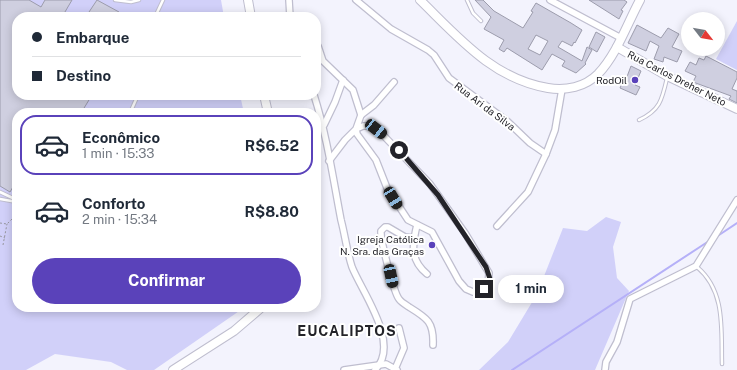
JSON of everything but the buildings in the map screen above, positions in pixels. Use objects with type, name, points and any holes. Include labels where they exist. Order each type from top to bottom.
[{"type":"main road","points":[[248,0],[250,12]]},
{"type":"main road","points":[[420,0],[461,41],[492,66],[525,83],[562,89],[581,85],[589,81],[606,65],[621,38],[638,1]]},
{"type":"main road","name":"Rua Carlos Dreher Neto","points":[[616,47],[667,76],[737,109]]},
{"type":"main road","points":[[173,370],[234,330],[256,312]]},
{"type":"street","points":[[289,0],[290,12]]},
{"type":"street","name":"Rua Ari da Silva","points":[[356,0],[390,29],[428,50],[434,55],[449,78],[507,121],[530,143],[546,154]]},
{"type":"street","points":[[550,0],[621,38]]},
{"type":"street","points":[[321,55],[323,61],[353,90],[361,115]]},
{"type":"street","points":[[324,125],[343,80]]},
{"type":"street","points":[[329,161],[356,129],[361,115],[374,105],[394,82]]},
{"type":"street","points":[[497,226],[528,192],[546,154],[555,130],[562,89]]},
{"type":"street","points":[[321,116],[350,260],[378,319],[383,343],[381,364],[374,370]]},
{"type":"street","points":[[363,126],[376,129],[388,139],[430,184],[486,267],[490,279],[484,289],[474,292],[466,289],[459,280],[432,232],[408,220],[387,188],[376,160],[364,144],[356,129],[363,126]]},
{"type":"street","points":[[604,370],[606,362],[617,342],[630,299],[696,266],[737,200]]},
{"type":"street","points":[[417,225],[414,238],[416,262],[427,274]]},
{"type":"street","points":[[414,238],[405,237],[388,227],[385,227],[381,231],[394,289],[399,300],[430,322],[433,335],[433,345]]},
{"type":"street","points":[[344,370],[381,364],[389,364],[396,369],[404,348],[399,328]]},
{"type":"lane","points":[[115,0],[131,2],[139,0]]},
{"type":"lane","points":[[157,12],[162,0]]},
{"type":"lane","points":[[466,0],[473,13],[481,21]]},
{"type":"lane","points":[[639,120],[651,114],[658,107],[667,76]]},
{"type":"lane","points":[[0,192],[12,198]]},
{"type":"lane","points":[[0,199],[12,200]]},
{"type":"lane","points":[[696,266],[703,272],[714,288],[720,304],[722,364]]},
{"type":"path","points":[[4,245],[7,224],[12,219]]},
{"type":"path","points":[[0,222],[7,224]]},
{"type":"path","points":[[0,236],[5,238]]},
{"type":"shaded area","points":[[0,0],[221,0],[223,12],[12,12],[12,100],[241,100],[243,108],[12,108],[12,312],[238,312],[154,370],[127,370],[111,362],[55,354],[26,370],[0,370]]},
{"type":"shaded area","points":[[737,21],[737,70],[716,59],[718,56],[725,56],[725,43]]},
{"type":"shaded area","points":[[606,217],[621,222],[613,247],[617,278],[629,291],[595,370],[479,370],[508,342],[537,294],[563,228],[587,231]]},
{"type":"waterway","points":[[716,237],[737,223]]},
{"type":"waterway","points":[[512,370],[709,241]]},
{"type":"place","name":"RodOil","points":[[635,80]]},
{"type":"place","name":"Igreja Católica N. Sra. das Graças","points":[[432,245]]},
{"type":"district","name":"EUCALIPTOS","points":[[347,331]]},
{"type":"route","points":[[399,150],[430,184],[465,233],[486,267],[490,279],[484,289]]}]
